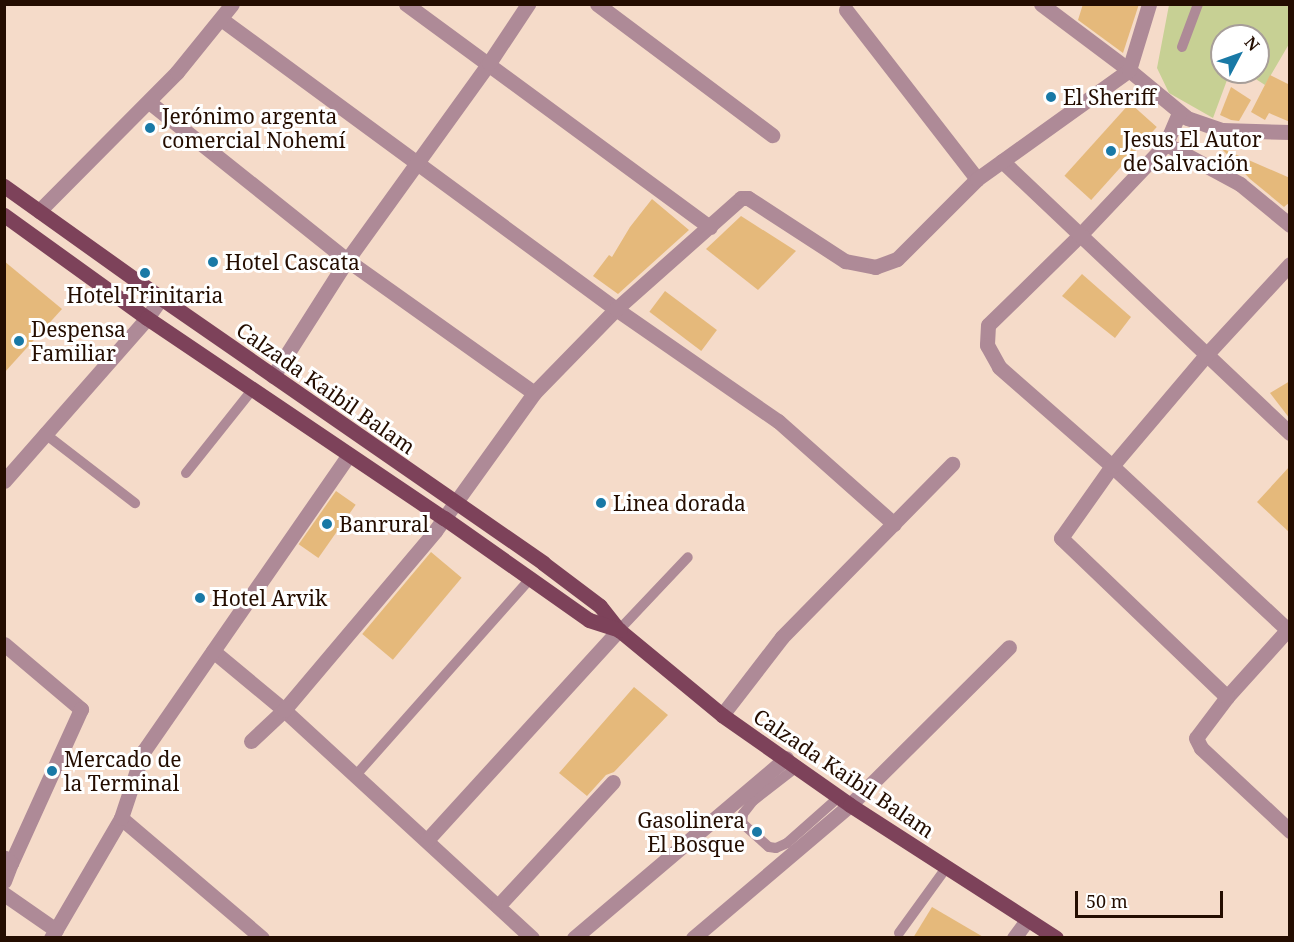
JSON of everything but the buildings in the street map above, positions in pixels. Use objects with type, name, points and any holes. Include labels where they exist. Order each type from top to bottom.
[{"type":"main road","name":"Calzada Kaibil Balam","points":[[4,186],[600,606],[619,630],[722,715],[792,762],[844,801],[1056,938]]},
{"type":"main road","name":"Calzada Kaibil Balam","points":[[4,215],[147,318],[444,518],[589,620],[619,630]]},
{"type":"street","points":[[39,211],[149,102],[222,19],[232,4]]},
{"type":"street","points":[[406,4],[710,227]]},
{"type":"street","points":[[273,376],[347,260],[489,63],[528,4]]},
{"type":"street","points":[[597,4],[772,135]]},
{"type":"street","points":[[1041,4],[1129,70],[1179,113],[1222,130],[1290,132]]},
{"type":"street","points":[[252,741],[284,710],[444,518],[454,501],[534,393],[616,309],[741,198],[748,198],[838,259],[859,266],[875,267],[897,259],[977,179],[1129,70],[1149,4]]},
{"type":"street","points":[[846,10],[977,179]]},
{"type":"street","points":[[222,19],[616,309],[778,421],[894,524]]},
{"type":"street","points":[[149,102],[347,260],[534,393]]},
{"type":"street","points":[[1179,113],[1166,144],[1081,234],[987,325],[987,345],[999,367],[1112,466],[1289,630],[1227,697],[1196,735],[1196,742],[1290,831]]},
{"type":"street","points":[[1166,144],[1240,184],[1290,225]]},
{"type":"street","points":[[1002,161],[1290,433]]},
{"type":"street","points":[[1227,697],[1063,541],[1062,536],[1112,466],[1206,355],[1290,264]]},
{"type":"street","points":[[4,482],[44,433],[147,318],[161,298]]},
{"type":"street","points":[[4,894],[54,934],[121,818],[143,752],[349,455]]},
{"type":"street","points":[[722,715],[783,638],[952,464]]},
{"type":"street","points":[[427,840],[619,630]]},
{"type":"street","points":[[4,644],[81,709],[8,861],[4,881]]},
{"type":"street","points":[[693,938],[1009,647]]},
{"type":"street","points":[[213,651],[284,710],[532,938]]},
{"type":"street","points":[[574,938],[792,762]]},
{"type":"street","points":[[498,906],[613,782]]},
{"type":"street","points":[[121,818],[262,938]]},
{"type":"street","points":[[1014,938],[1027,920]]},
{"type":"lane","points":[[1182,47],[1198,4]]},
{"type":"lane","points":[[186,473],[252,390]]},
{"type":"lane","points":[[44,433],[135,503]]},
{"type":"lane","points":[[619,630],[688,557]]},
{"type":"lane","points":[[356,775],[531,579]]},
{"type":"lane","points":[[792,762],[753,801],[743,814],[742,824],[769,847],[776,848],[804,836]]},
{"type":"lane","points":[[899,933],[946,868]]},
{"type":"green space","points":[[1169,5],[1289,5],[1289,44],[1270,76],[1270,24],[1210,24],[1210,84],[1226,84],[1213,118],[1169,93],[1157,68]]},
{"type":"place","name":"El Sheriff","points":[[1051,97]]},
{"type":"place","name":"Jerónimo argenta comercial Nohemí","points":[[150,128]]},
{"type":"place","name":"Jesus El Autor de Salvación","points":[[1111,151]]},
{"type":"place","name":"Hotel Cascata","points":[[213,262]]},
{"type":"place","name":"Hotel Trinitaria","points":[[145,273]]},
{"type":"place","name":"Despensa Familiar","points":[[19,341]]},
{"type":"place","name":"Linea dorada","points":[[601,503]]},
{"type":"place","name":"Banrural","points":[[327,524]]},
{"type":"place","name":"Hotel Arvik","points":[[200,598]]},
{"type":"place","name":"Mercado de la Terminal","points":[[52,771]]},
{"type":"place","name":"Gasolinera El Bosque","points":[[757,832]]}]
